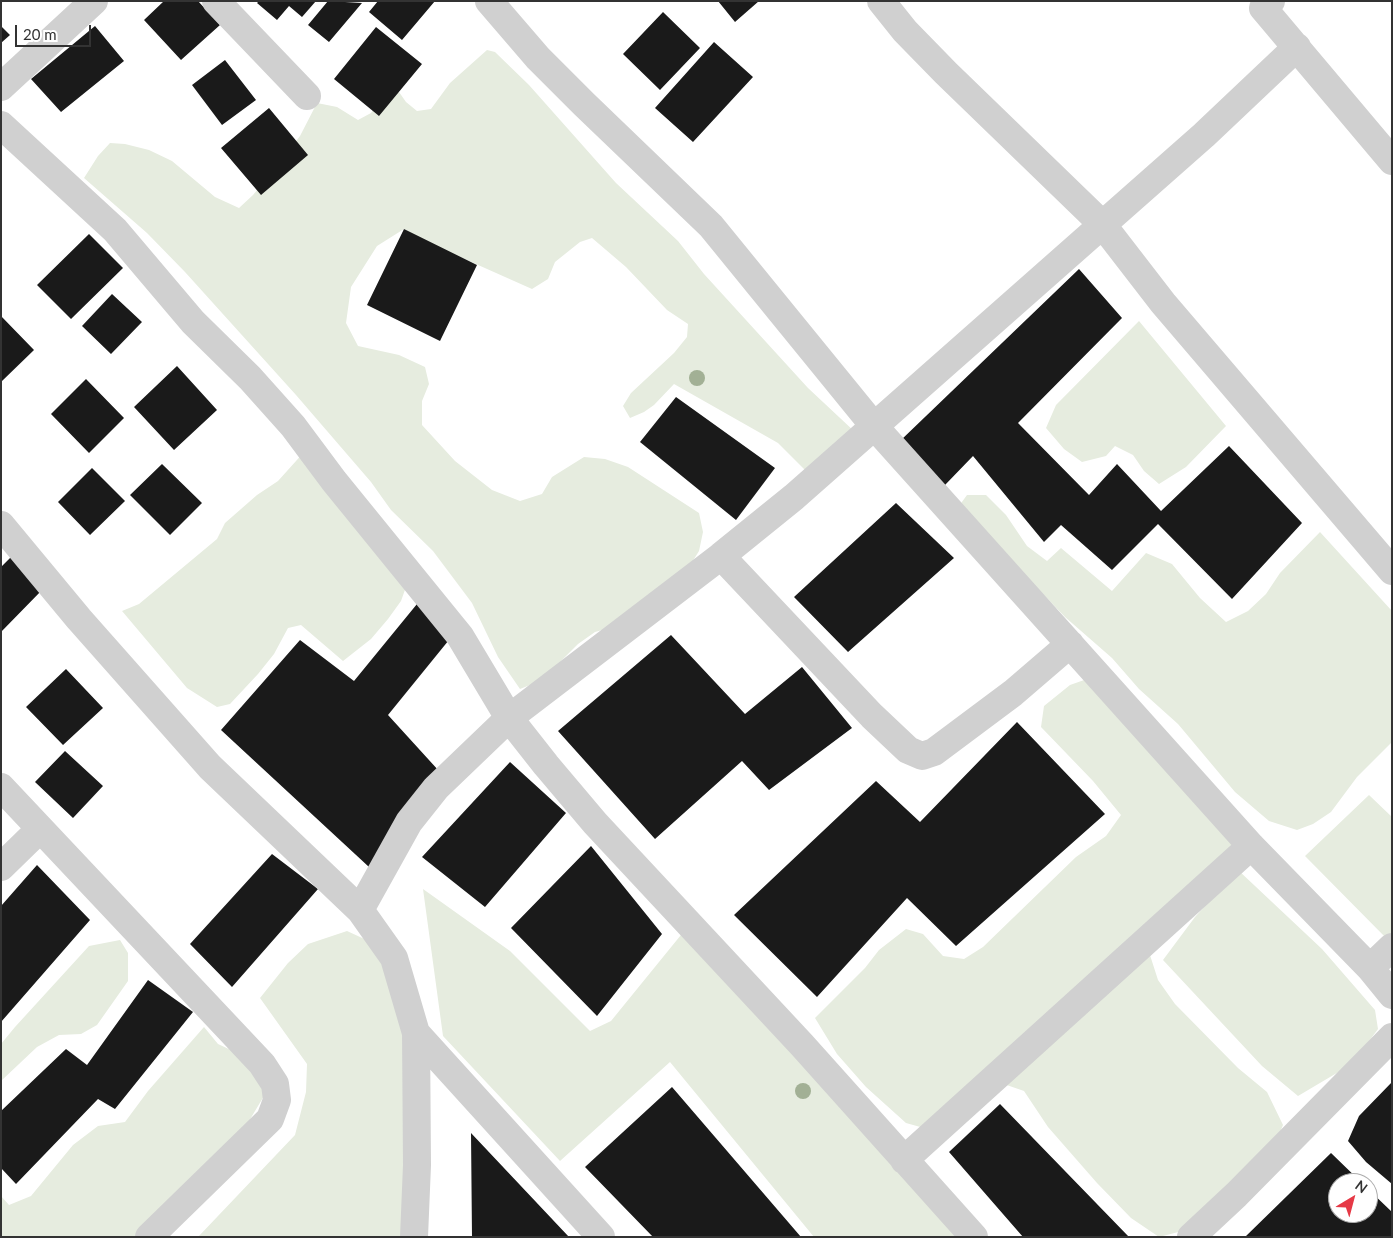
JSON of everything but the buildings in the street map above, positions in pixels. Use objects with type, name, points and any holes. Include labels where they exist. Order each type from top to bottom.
[{"type":"street","points":[[1,87],[94,1]]},
{"type":"street","points":[[216,1],[307,96]]},
{"type":"street","points":[[489,1],[538,58],[711,226],[874,426],[1251,846],[1370,968],[1392,995]]},
{"type":"street","points":[[881,1],[905,31],[946,73],[1102,224],[1163,303],[1392,571]]},
{"type":"street","points":[[1263,4],[1392,161]]},
{"type":"street","points":[[360,910],[410,822],[436,788],[509,718],[720,556],[874,426],[1204,135],[1297,47]]},
{"type":"street","points":[[1,125],[115,230],[193,322],[250,378],[293,426],[334,481],[460,636],[509,718],[595,823],[719,955],[974,1237]]},
{"type":"street","points":[[1,525],[79,619],[210,767],[360,910],[394,958],[416,1033],[417,1165],[414,1237]]},
{"type":"street","points":[[720,556],[872,716],[908,750],[922,756],[934,752],[1013,693],[1070,644]]},
{"type":"street","points":[[1,787],[262,1064],[275,1084],[277,1100],[270,1119],[150,1237]]},
{"type":"street","points":[[1,867],[40,829]]},
{"type":"street","points":[[904,1160],[1251,846]]},
{"type":"street","points":[[1370,968],[1392,947]]},
{"type":"street","points":[[416,1033],[601,1237]]},
{"type":"street","points":[[1191,1237],[1236,1195],[1392,1037]]},
{"type":"shaded area","points":[[487,50],[495,52],[529,85],[616,183],[678,241],[704,274],[808,388],[855,432],[813,475],[804,469],[778,443],[674,384],[654,405],[630,418],[623,406],[631,393],[674,353],[687,337],[688,324],[667,310],[626,267],[592,238],[580,242],[555,262],[548,279],[532,289],[422,240],[404,229],[377,246],[351,287],[346,323],[358,346],[399,355],[425,367],[429,384],[422,401],[422,425],[455,461],[492,490],[520,501],[542,494],[552,477],[584,457],[605,459],[628,467],[699,513],[703,532],[699,551],[689,567],[613,627],[595,632],[578,644],[535,683],[520,689],[498,657],[472,603],[433,551],[391,510],[371,482],[296,395],[185,272],[147,233],[84,178],[98,156],[110,143],[125,144],[149,150],[172,161],[215,197],[239,208],[253,195],[300,136],[317,103],[337,107],[358,120],[371,113],[377,104],[399,92],[406,102],[417,111],[431,109],[450,83]]},
{"type":"shaded area","points":[[1139,321],[1226,426],[1186,467],[1159,484],[1144,471],[1133,455],[1115,446],[1106,456],[1082,462],[1064,449],[1046,428],[1056,405]]},
{"type":"shaded area","points":[[305,451],[406,587],[401,601],[371,639],[343,661],[301,625],[288,628],[274,654],[258,674],[230,704],[217,707],[187,688],[122,611],[139,604],[217,539],[225,523],[257,495],[278,481]]},
{"type":"shaded area","points":[[967,495],[986,495],[1006,515],[1027,546],[1047,561],[1061,548],[1112,591],[1146,553],[1172,564],[1200,598],[1226,622],[1248,611],[1266,594],[1280,573],[1320,532],[1392,611],[1392,742],[1357,777],[1331,812],[1313,824],[1297,830],[1269,821],[1235,792],[1178,724],[1139,689],[1112,658],[1065,617],[959,506]]},
{"type":"shaded area","points":[[1087,679],[1236,835],[1231,864],[1149,952],[1158,980],[1175,1004],[1238,1068],[1267,1092],[1283,1125],[1273,1149],[1186,1230],[1159,1237],[1131,1218],[1097,1183],[1048,1127],[1024,1091],[998,1082],[949,1135],[906,1123],[866,1087],[837,1054],[815,1018],[865,968],[879,950],[906,929],[923,934],[943,956],[964,959],[983,947],[1076,857],[1106,836],[1121,815],[1093,781],[1041,727],[1044,706],[1070,685]]},
{"type":"shaded area","points":[[1369,795],[1392,817],[1392,936],[1388,940],[1305,856]]},
{"type":"shaded area","points":[[1238,870],[1322,949],[1375,1010],[1378,1029],[1352,1064],[1298,1096],[1262,1066],[1163,960],[1195,917]]},
{"type":"shaded area","points":[[423,889],[510,951],[590,1031],[611,1021],[685,930],[962,1237],[814,1237],[670,1062],[560,1161],[443,1036]]},
{"type":"shaded area","points":[[347,931],[384,948],[403,989],[411,1237],[198,1237],[295,1135],[306,1092],[307,1064],[260,998],[288,963],[308,944]]},
{"type":"shaded area","points":[[120,940],[128,953],[128,981],[97,1025],[81,1034],[59,1035],[37,1047],[1,1081],[1,1044],[15,1027],[89,946]]},
{"type":"shaded area","points":[[204,1027],[218,1044],[233,1051],[263,1073],[264,1096],[234,1146],[145,1237],[1,1237],[1,1196],[9,1205],[31,1196],[73,1145],[98,1126],[125,1122],[148,1091]]}]
